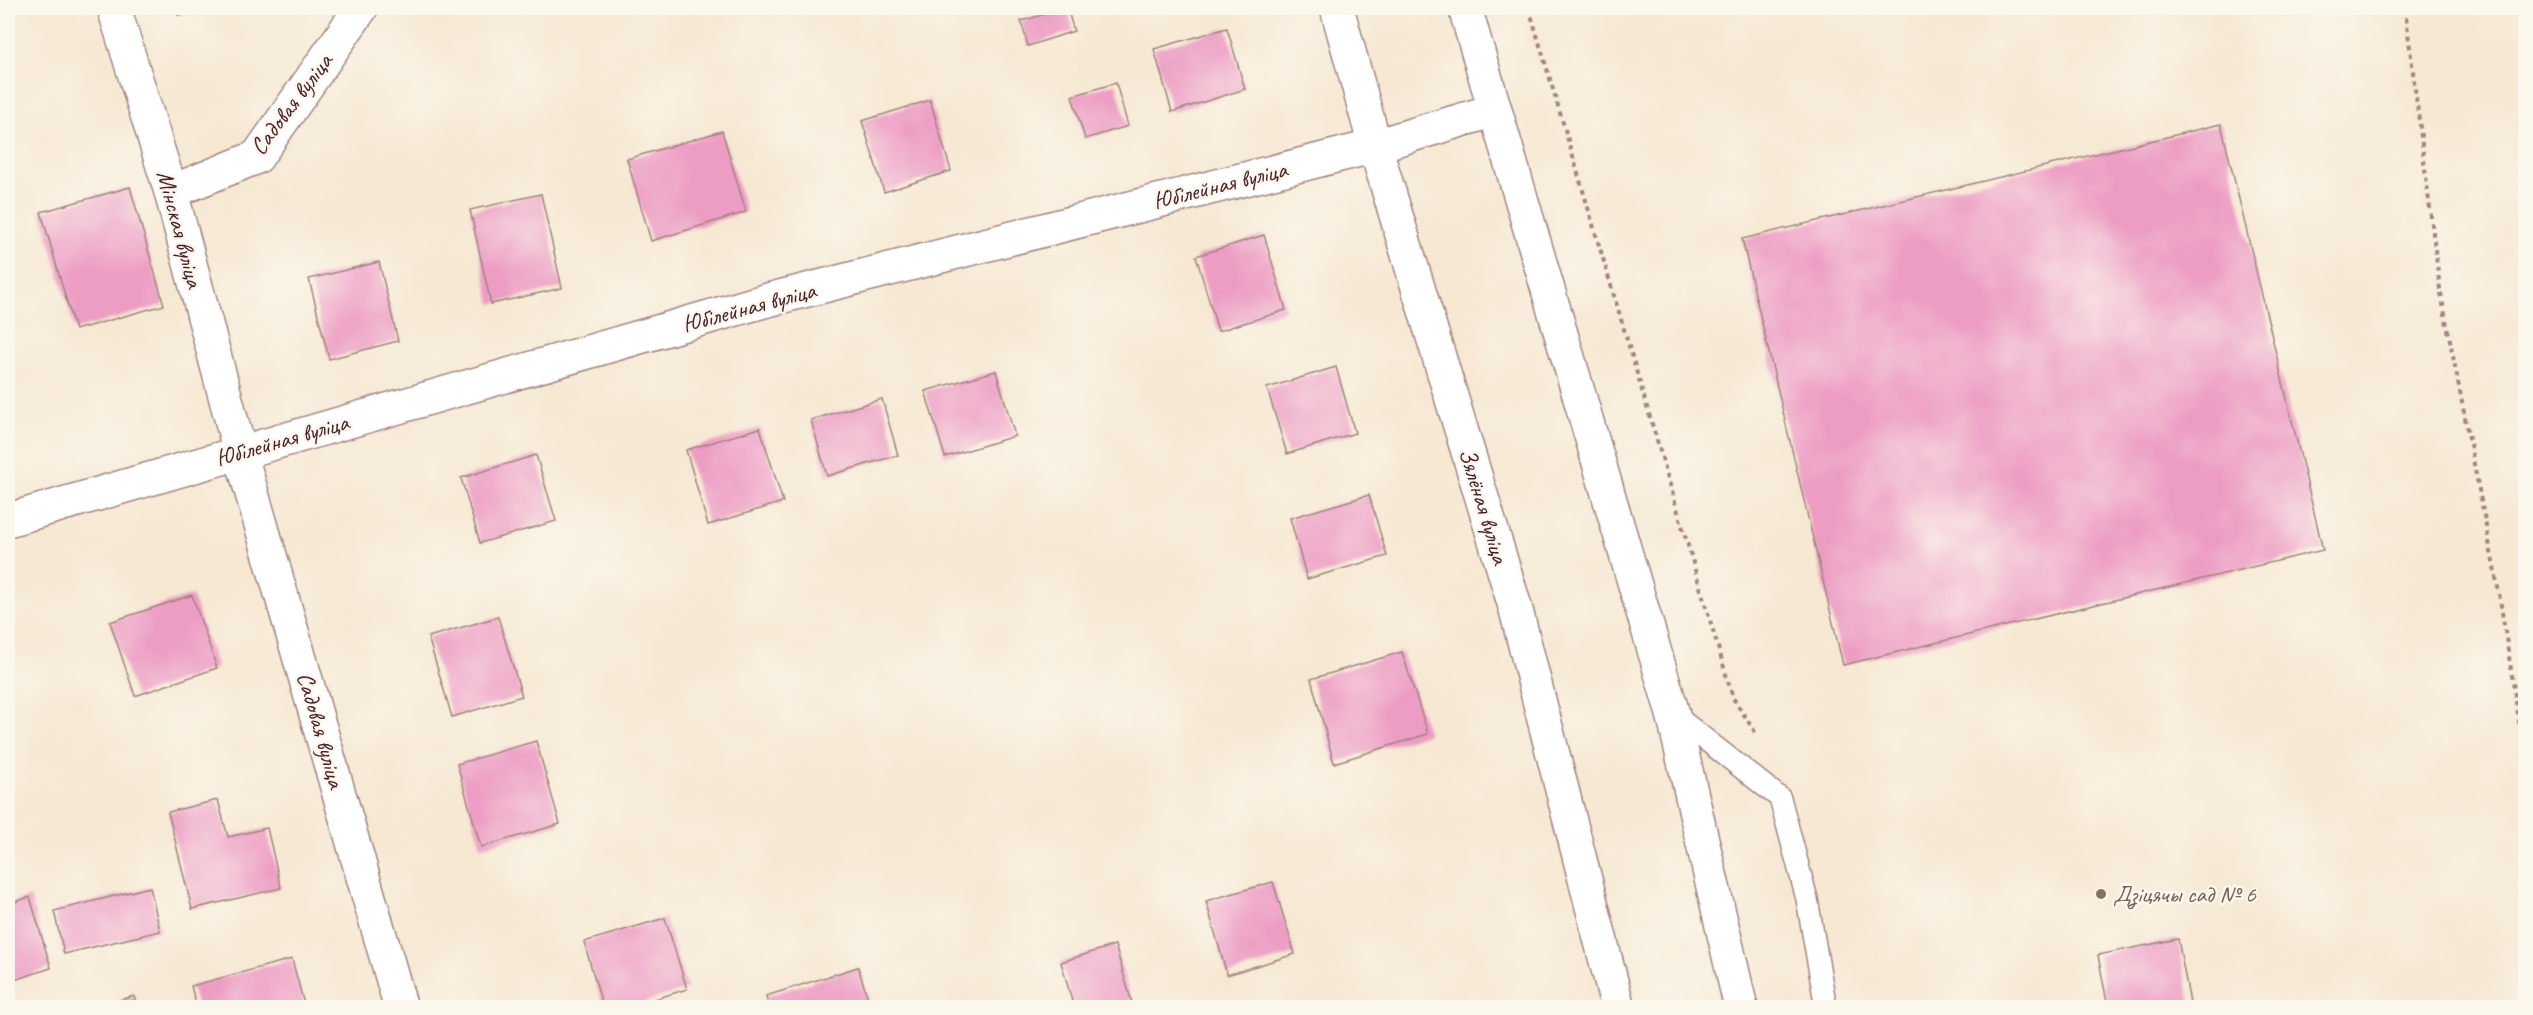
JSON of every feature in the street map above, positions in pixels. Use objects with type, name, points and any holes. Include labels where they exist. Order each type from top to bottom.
[{"type":"street","name":"Мінская вуліца","points":[[114,8],[171,192],[240,452]]},
{"type":"street","name":"Садовая вуліца","points":[[171,192],[257,157],[361,8]]},
{"type":"street","name":"Зялёная вуліца","points":[[1337,8],[1375,146],[1516,610],[1618,1008]]},
{"type":"street","points":[[1465,8],[1673,714],[1741,1008]]},
{"type":"street","name":"Юбілейная вуліца","points":[[8,520],[764,302],[1375,146],[1496,110]]},
{"type":"street","name":"Садовая вуліца","points":[[240,452],[401,1008]]},
{"type":"lane","points":[[1673,714],[1780,798],[1807,899],[1826,1008]]},
{"type":"path","points":[[1529,8],[1733,698],[1763,744]]},
{"type":"path","points":[[2405,8],[2440,289],[2499,593],[2526,765]]},
{"type":"building","points":[[175,8],[201,8],[178,15]]},
{"type":"building","points":[[1067,8],[1074,31],[1028,46],[1021,21]]},
{"type":"building","points":[[1227,28],[1245,89],[1172,112],[1154,49]]},
{"type":"building","points":[[1116,83],[1128,126],[1085,139],[1072,96]]},
{"type":"building","points":[[930,100],[951,171],[884,192],[862,121]]},
{"type":"building","points":[[2221,124],[2323,550],[1843,665],[1742,239]]},
{"type":"building","points":[[722,131],[746,212],[651,241],[627,159]]},
{"type":"building","points":[[130,187],[164,305],[75,330],[41,212]]},
{"type":"building","points":[[541,194],[562,288],[491,304],[470,210]]},
{"type":"building","points":[[1264,235],[1286,310],[1218,331],[1196,256]]},
{"type":"building","points":[[379,262],[398,341],[329,359],[309,279]]},
{"type":"building","points":[[1336,367],[1355,433],[1287,454],[1267,388]]},
{"type":"building","points":[[996,371],[1015,436],[945,457],[925,391]]},
{"type":"building","points":[[882,399],[898,455],[827,476],[811,420]]},
{"type":"building","points":[[760,428],[783,502],[708,525],[686,450]]},
{"type":"building","points":[[536,455],[556,521],[480,543],[461,478]]},
{"type":"building","points":[[1369,495],[1387,556],[1307,579],[1290,518]]},
{"type":"building","points":[[192,595],[217,668],[135,696],[110,622]]},
{"type":"building","points":[[498,617],[522,696],[452,717],[428,637]]},
{"type":"building","points":[[1402,652],[1428,734],[1334,763],[1311,679]]},
{"type":"building","points":[[536,741],[560,824],[481,847],[457,764]]},
{"type":"building","points":[[218,800],[228,837],[267,828],[281,888],[192,909],[168,812]]},
{"type":"building","points":[[1273,882],[1295,954],[1227,975],[1206,901]]},
{"type":"building","points":[[150,887],[160,931],[64,954],[54,911]]},
{"type":"building","points":[[30,897],[51,968],[8,982],[8,904]]},
{"type":"building","points":[[665,918],[687,989],[626,1008],[603,1008],[584,942]]},
{"type":"building","points":[[2178,939],[2191,1008],[2108,1008],[2098,955]]},
{"type":"building","points":[[1115,945],[1132,1003],[1117,1008],[1074,1008],[1061,962]]},
{"type":"building","points":[[292,959],[305,1008],[197,1008],[191,986]]},
{"type":"building","points":[[858,967],[871,1008],[769,1008],[766,996]]},
{"type":"building","points":[[134,996],[137,1008],[97,1008],[97,1007]]},
{"type":"place","name":"Дзіцячы сад № 6","points":[[2101,894]]}]
